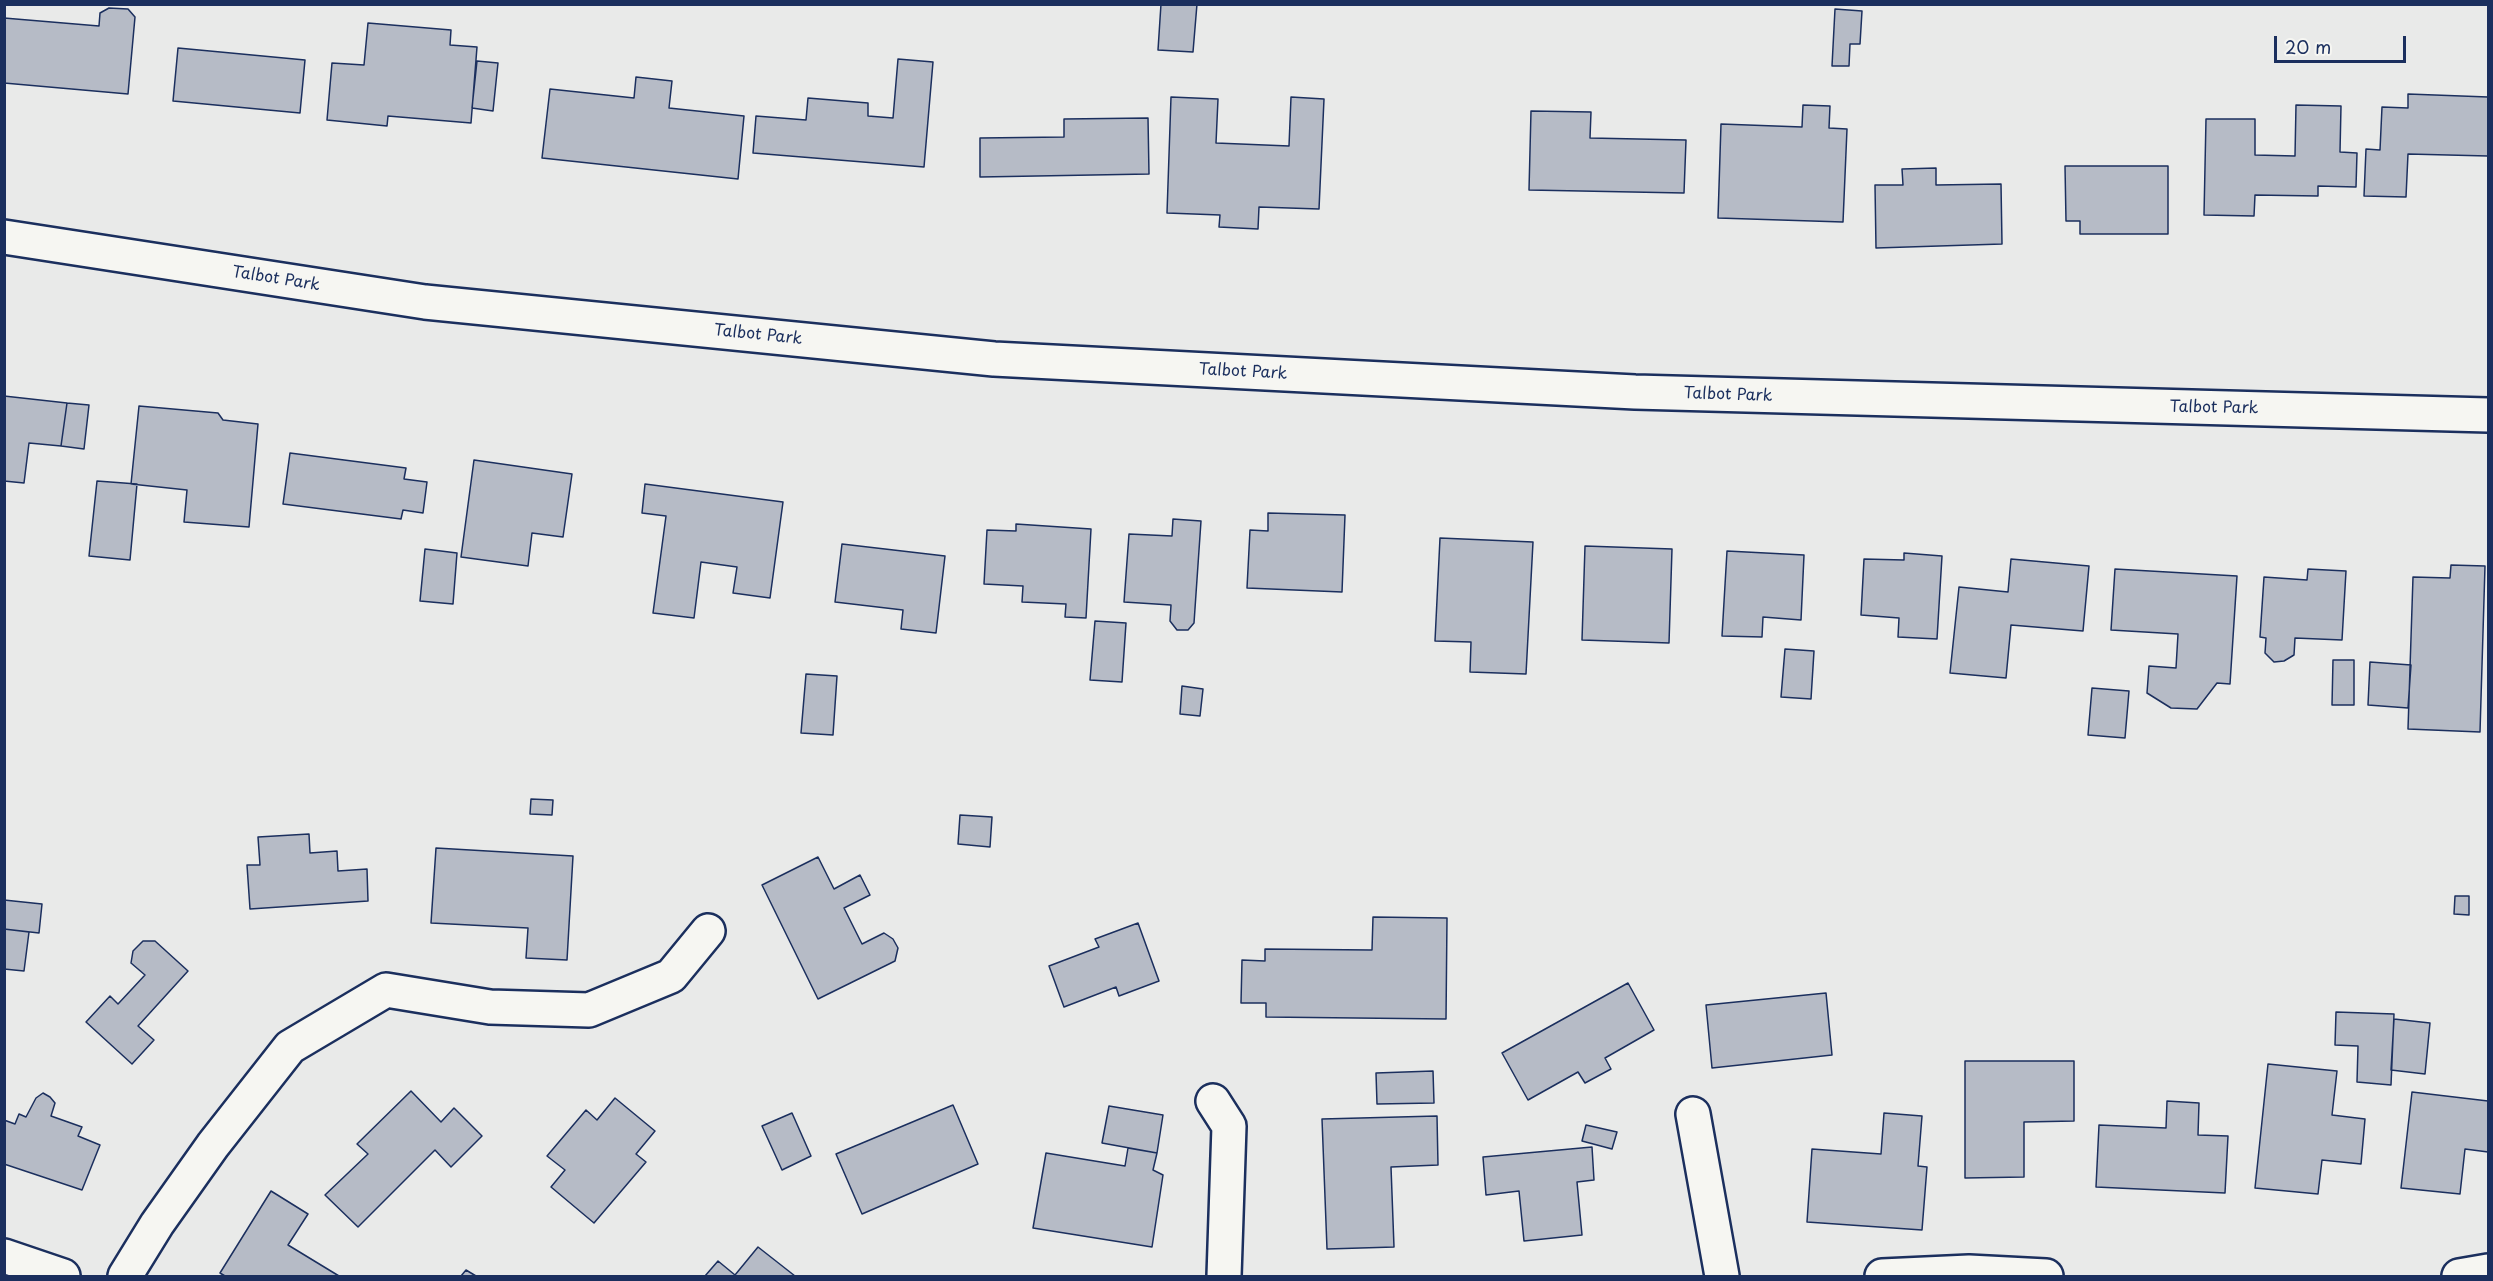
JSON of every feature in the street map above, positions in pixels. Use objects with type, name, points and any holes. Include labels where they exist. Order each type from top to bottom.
[{"type":"street","name":"Talbot Park","points":[[4,237],[425,302],[994,359],[1635,392],[2488,415]]},
{"type":"street","points":[[125,1276],[157,1224],[213,1144],[290,1047],[386,990],[490,1007],[589,1010],[671,976],[708,931]]},
{"type":"street","points":[[1213,1101],[1229,1126],[1224,1276]]},
{"type":"street","points":[[1693,1114],[1722,1276]]},
{"type":"street","points":[[4,1256],[63,1276]]},
{"type":"street","points":[[2459,1276],[2488,1271]]},
{"type":"street","points":[[1882,1276],[1969,1274],[2046,1276]]},
{"type":"building","points":[[1161,4],[1197,4],[1193,52],[1158,50]]},
{"type":"building","points":[[109,8],[128,9],[135,17],[128,94],[4,83],[4,18],[99,26],[100,13]]},
{"type":"building","points":[[1835,9],[1862,11],[1860,44],[1850,44],[1849,66],[1832,66]]},
{"type":"building","points":[[368,23],[451,30],[450,45],[477,47],[471,123],[388,116],[387,126],[327,120],[332,63],[364,65]]},
{"type":"building","points":[[178,48],[305,60],[300,113],[173,101]]},
{"type":"building","points":[[898,59],[933,62],[924,167],[753,153],[756,116],[806,120],[808,98],[868,103],[868,116],[893,118]]},
{"type":"building","points":[[477,61],[498,63],[493,111],[472,108]]},
{"type":"building","points":[[636,77],[672,81],[669,108],[744,116],[738,179],[542,158],[550,89],[634,98]]},
{"type":"building","points":[[2408,94],[2488,97],[2488,156],[2408,154],[2406,197],[2364,196],[2366,149],[2380,150],[2382,107],[2408,108]]},
{"type":"building","points":[[1171,97],[1218,99],[1216,143],[1289,146],[1291,97],[1324,99],[1319,209],[1259,207],[1258,229],[1219,227],[1220,215],[1167,213]]},
{"type":"building","points":[[1803,105],[1830,106],[1829,128],[1847,129],[1843,222],[1718,218],[1721,124],[1802,127]]},
{"type":"building","points":[[2296,105],[2341,106],[2340,152],[2357,153],[2356,187],[2318,186],[2318,196],[2255,195],[2254,216],[2204,215],[2206,119],[2255,119],[2255,155],[2295,156]]},
{"type":"building","points":[[1531,111],[1591,112],[1590,138],[1686,140],[1684,193],[1529,190]]},
{"type":"building","points":[[1148,118],[1149,174],[980,177],[980,138],[1064,137],[1064,119]]},
{"type":"building","points":[[2065,166],[2168,166],[2168,234],[2080,234],[2080,221],[2066,221]]},
{"type":"building","points":[[1936,168],[1936,185],[2001,184],[2002,244],[1876,248],[1875,185],[1903,185],[1902,169]]},
{"type":"building","points":[[4,396],[67,403],[61,446],[29,443],[24,483],[4,481]]},
{"type":"building","points":[[67,403],[89,405],[84,449],[61,446]]},
{"type":"building","points":[[139,406],[218,413],[223,420],[258,424],[249,527],[184,522],[187,490],[131,484]]},
{"type":"building","points":[[290,453],[406,468],[404,479],[427,482],[423,513],[403,510],[401,519],[283,504]]},
{"type":"building","points":[[474,460],[572,474],[563,537],[532,533],[528,566],[461,557]]},
{"type":"building","points":[[97,481],[137,484],[130,560],[89,556]]},
{"type":"building","points":[[645,484],[783,502],[770,598],[733,593],[737,567],[701,562],[694,618],[653,613],[666,516],[642,513]]},
{"type":"building","points":[[1268,513],[1345,515],[1342,592],[1247,588],[1250,530],[1268,531]]},
{"type":"building","points":[[1173,519],[1201,521],[1194,623],[1188,630],[1177,630],[1170,621],[1171,605],[1124,602],[1129,534],[1172,536]]},
{"type":"building","points":[[1016,524],[1091,529],[1086,618],[1065,617],[1066,604],[1022,602],[1023,586],[984,584],[987,530],[1016,531]]},
{"type":"building","points":[[1440,538],[1533,542],[1526,674],[1470,672],[1471,642],[1435,641]]},
{"type":"building","points":[[842,544],[945,556],[936,633],[901,629],[903,610],[835,602]]},
{"type":"building","points":[[1585,546],[1672,549],[1669,643],[1582,640]]},
{"type":"building","points":[[425,549],[457,553],[453,604],[420,601]]},
{"type":"building","points":[[1727,551],[1804,555],[1801,620],[1763,617],[1762,637],[1722,636]]},
{"type":"building","points":[[1904,553],[1942,556],[1937,639],[1898,637],[1899,618],[1861,615],[1864,559],[1904,560]]},
{"type":"building","points":[[2011,559],[2089,566],[2083,631],[2011,625],[2006,678],[1950,673],[1959,587],[2008,592]]},
{"type":"building","points":[[2451,565],[2485,566],[2480,732],[2408,729],[2413,577],[2450,578]]},
{"type":"building","points":[[2115,569],[2237,576],[2230,684],[2217,683],[2197,709],[2171,708],[2147,693],[2149,666],[2176,668],[2178,634],[2111,630]]},
{"type":"building","points":[[2308,569],[2346,571],[2342,640],[2295,638],[2294,655],[2284,661],[2274,662],[2265,653],[2266,638],[2260,637],[2264,577],[2307,580]]},
{"type":"building","points":[[1095,621],[1126,623],[1122,682],[1090,680]]},
{"type":"building","points":[[1785,649],[1814,651],[1811,699],[1781,697]]},
{"type":"building","points":[[2333,660],[2354,660],[2354,705],[2332,705]]},
{"type":"building","points":[[2370,662],[2411,665],[2408,708],[2368,705]]},
{"type":"building","points":[[806,674],[837,676],[833,735],[801,733]]},
{"type":"building","points":[[1182,686],[1203,689],[1200,716],[1180,714]]},
{"type":"building","points":[[2092,688],[2129,691],[2125,738],[2088,735]]},
{"type":"building","points":[[531,799],[553,800],[552,815],[530,814]]},
{"type":"building","points":[[960,815],[992,817],[990,847],[958,844]]},
{"type":"building","points":[[309,834],[310,853],[337,851],[338,871],[367,869],[368,901],[250,909],[247,865],[260,865],[258,837]]},
{"type":"building","points":[[436,848],[573,856],[567,960],[526,958],[528,928],[431,923]]},
{"type":"building","points":[[818,857],[834,889],[860,875],[870,895],[844,908],[862,944],[884,933],[893,939],[898,948],[895,961],[818,999],[762,885]]},
{"type":"building","points":[[2455,896],[2469,896],[2469,915],[2454,914]]},
{"type":"building","points":[[4,900],[42,904],[39,933],[4,929]]},
{"type":"building","points":[[1373,917],[1447,918],[1446,1019],[1266,1017],[1266,1003],[1241,1003],[1242,960],[1265,961],[1265,949],[1372,950]]},
{"type":"building","points":[[1138,923],[1159,981],[1119,996],[1116,987],[1064,1007],[1049,966],[1099,947],[1095,939]]},
{"type":"building","points":[[4,929],[29,932],[24,971],[4,969]]},
{"type":"building","points":[[143,941],[155,941],[188,971],[138,1026],[154,1040],[132,1064],[86,1022],[110,996],[118,1004],[145,975],[131,963],[133,951]]},
{"type":"building","points":[[1628,983],[1654,1030],[1605,1058],[1611,1069],[1585,1083],[1578,1072],[1528,1100],[1502,1053]]},
{"type":"building","points":[[1826,993],[1832,1055],[1712,1068],[1706,1005]]},
{"type":"building","points":[[2336,1012],[2394,1014],[2391,1085],[2357,1082],[2358,1046],[2335,1045]]},
{"type":"building","points":[[2394,1019],[2430,1023],[2425,1074],[2391,1070]]},
{"type":"building","points":[[1965,1061],[2074,1061],[2074,1121],[2024,1122],[2024,1177],[1965,1178]]},
{"type":"building","points":[[2268,1064],[2337,1071],[2332,1115],[2365,1119],[2361,1164],[2322,1160],[2318,1194],[2255,1188]]},
{"type":"building","points":[[1433,1071],[1434,1103],[1377,1104],[1376,1073]]},
{"type":"building","points":[[411,1091],[441,1122],[454,1108],[482,1136],[451,1167],[435,1150],[358,1227],[325,1195],[368,1154],[357,1144]]},
{"type":"building","points":[[2412,1092],[2488,1101],[2488,1152],[2465,1149],[2460,1194],[2401,1188]]},
{"type":"building","points":[[43,1093],[55,1103],[51,1116],[82,1127],[78,1136],[100,1145],[82,1190],[4,1164],[4,1120],[15,1124],[19,1114],[26,1117],[36,1098]]},
{"type":"building","points":[[615,1098],[655,1131],[636,1154],[646,1162],[594,1223],[551,1187],[565,1170],[547,1156],[586,1110],[597,1120]]},
{"type":"building","points":[[2167,1101],[2199,1103],[2198,1135],[2228,1136],[2225,1193],[2096,1187],[2099,1125],[2166,1128]]},
{"type":"building","points":[[953,1105],[978,1164],[862,1214],[836,1154]]},
{"type":"building","points":[[1109,1106],[1163,1115],[1157,1153],[1102,1143]]},
{"type":"building","points":[[792,1113],[811,1156],[782,1170],[762,1126]]},
{"type":"building","points":[[1884,1113],[1922,1116],[1918,1166],[1927,1167],[1922,1230],[1807,1222],[1812,1149],[1881,1154]]},
{"type":"building","points":[[1437,1116],[1438,1165],[1391,1167],[1394,1247],[1327,1249],[1322,1119]]},
{"type":"building","points":[[1586,1125],[1617,1132],[1612,1149],[1582,1141]]},
{"type":"building","points":[[1592,1147],[1594,1180],[1577,1182],[1582,1235],[1524,1241],[1519,1191],[1486,1195],[1483,1157]]},
{"type":"building","points":[[1128,1148],[1157,1153],[1153,1170],[1163,1175],[1152,1247],[1033,1228],[1046,1153],[1125,1166]]},
{"type":"building","points":[[271,1191],[308,1214],[288,1245],[339,1276],[225,1276],[220,1273]]},
{"type":"building","points":[[758,1247],[795,1276],[705,1276],[718,1261],[735,1275]]},
{"type":"building","points":[[466,1270],[476,1276],[461,1276]]}]
